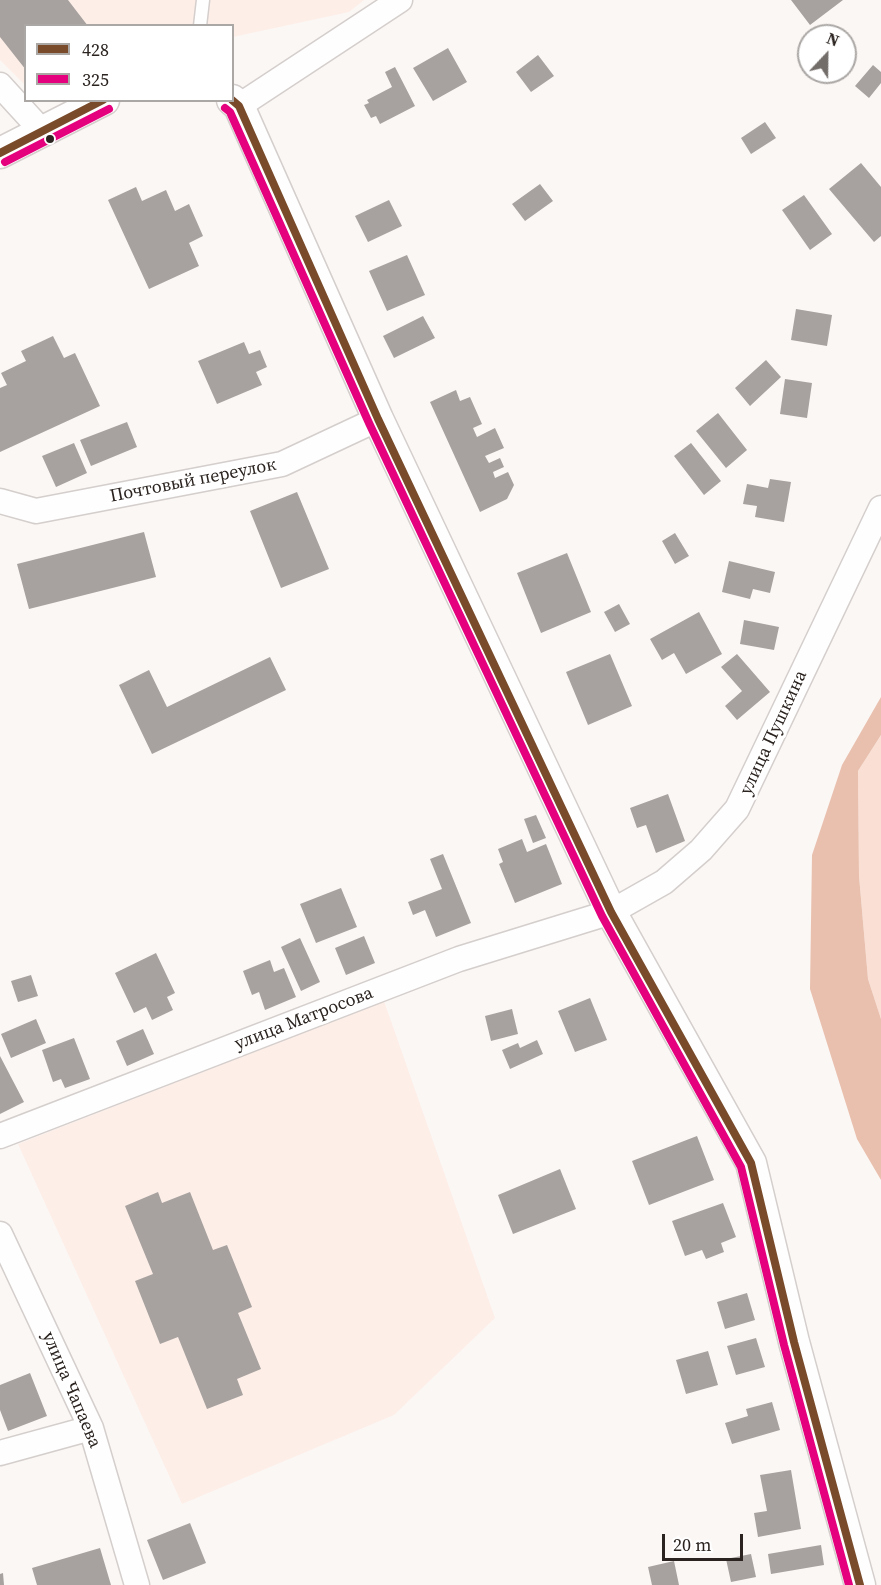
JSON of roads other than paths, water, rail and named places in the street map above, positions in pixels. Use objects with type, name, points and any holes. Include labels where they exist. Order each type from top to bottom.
[{"type":"street","points":[[400,0],[236,103],[378,419],[611,912],[751,1163],[794,1342],[860,1585]]},
{"type":"street","points":[[0,85],[42,131]]},
{"type":"street","points":[[0,153],[100,102]]},
{"type":"street","name":"Почтовый переулок","points":[[0,501],[36,512],[282,464],[378,419]]},
{"type":"street","name":"улица Пушкина","points":[[611,912],[664,882],[701,850],[737,809],[881,508]]},
{"type":"street","name":"улица Матросова","points":[[0,1136],[459,959],[611,912]]},
{"type":"street","name":"улица Чапаева","points":[[0,1234],[91,1428],[138,1585]]},
{"type":"street","points":[[0,1453],[91,1428]]},
{"type":"lane","points":[[200,24],[202,0]]}]
